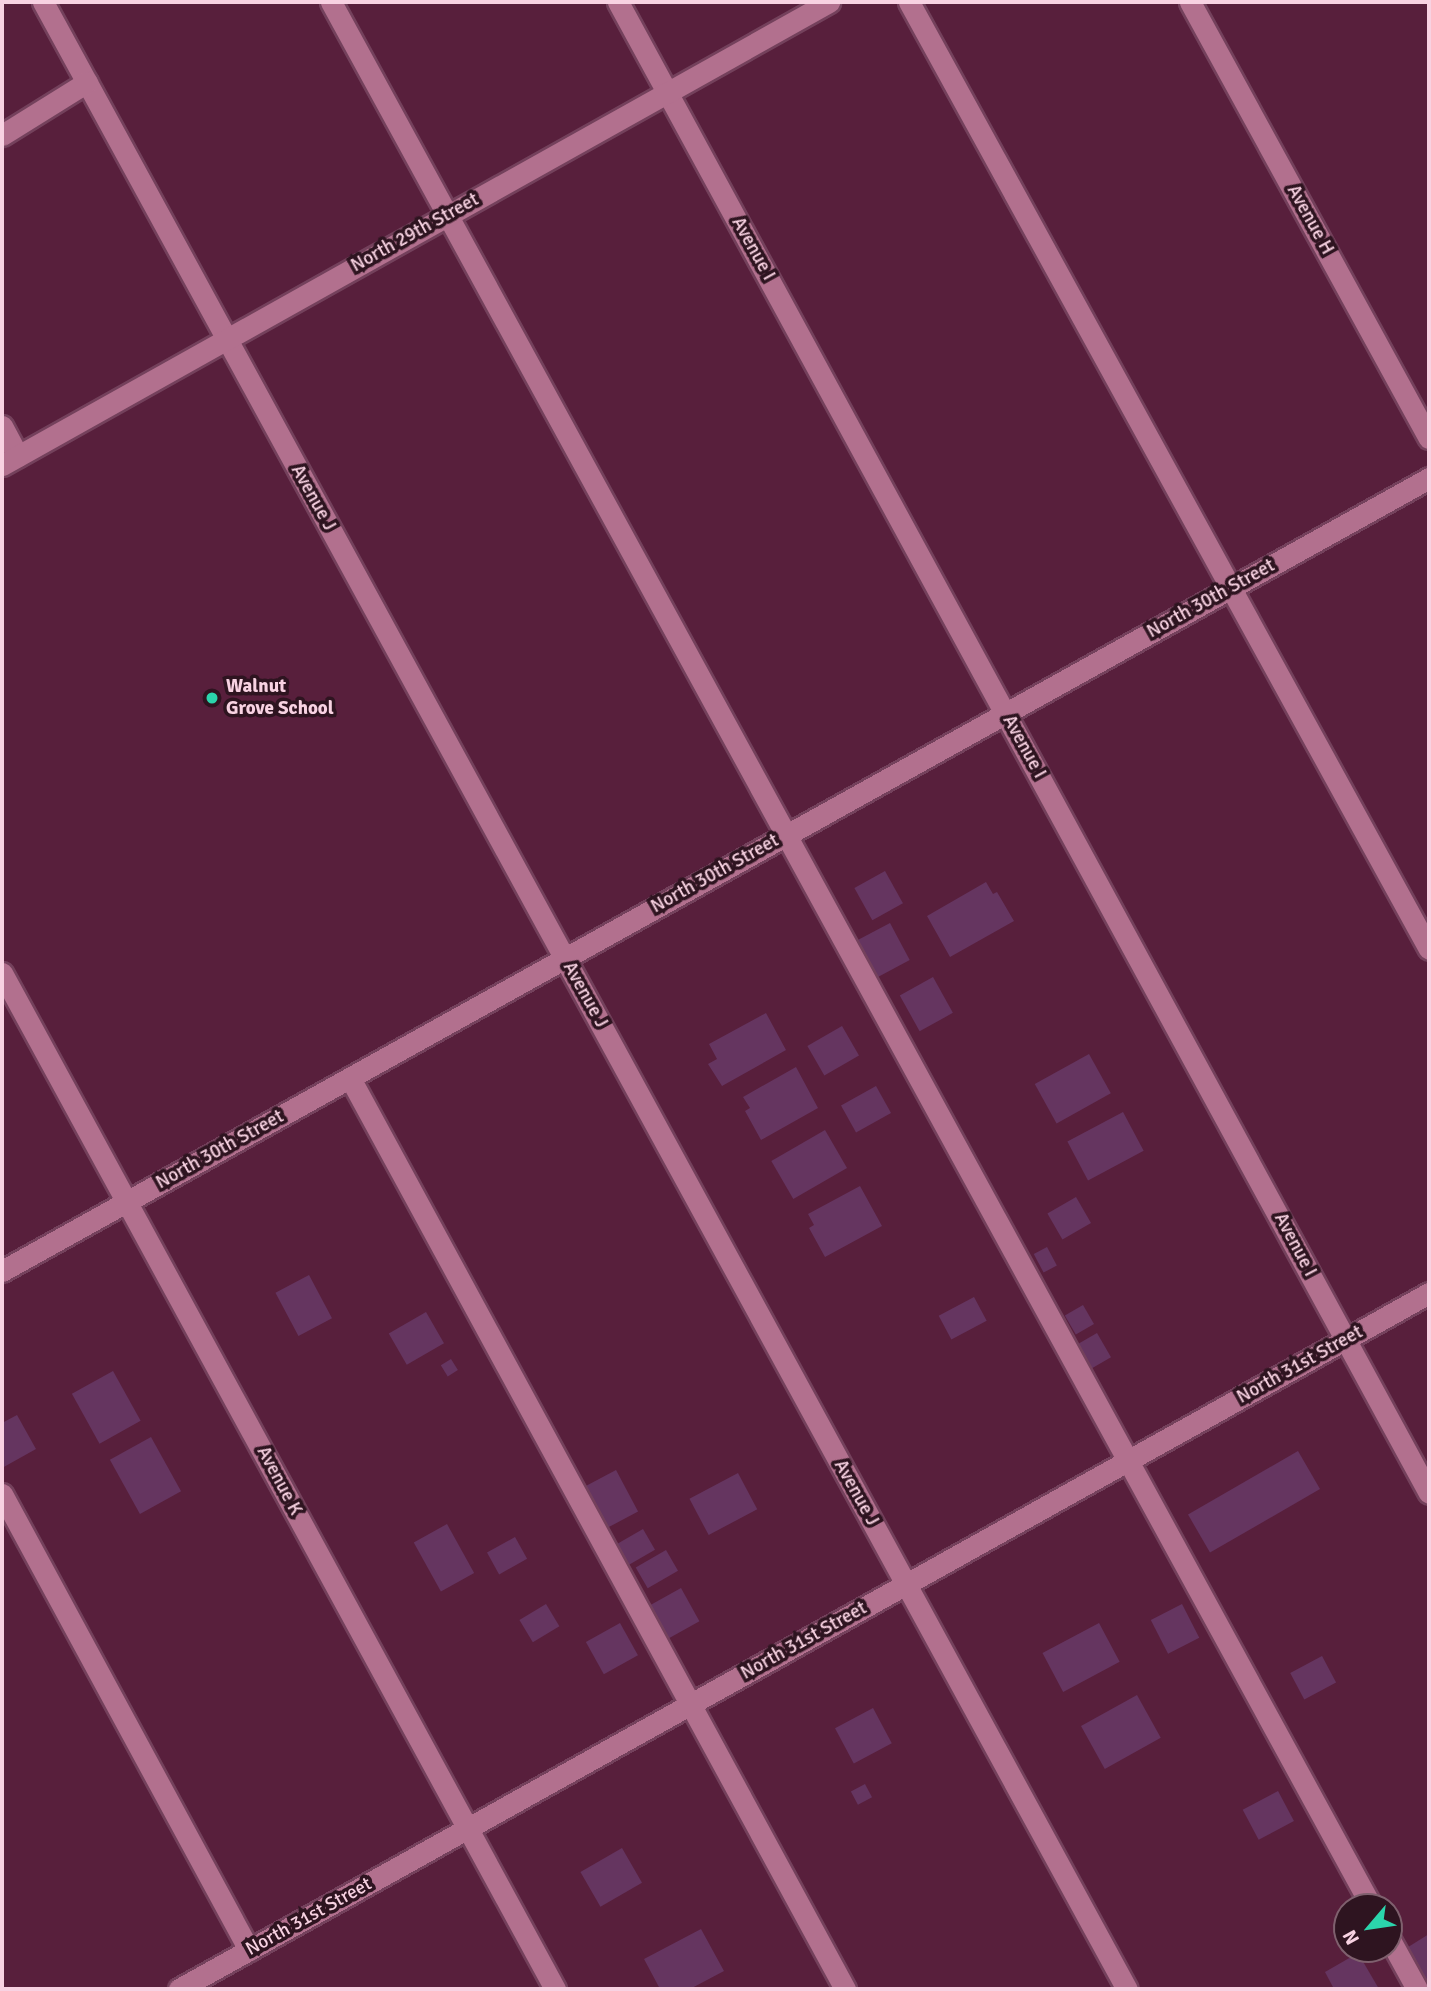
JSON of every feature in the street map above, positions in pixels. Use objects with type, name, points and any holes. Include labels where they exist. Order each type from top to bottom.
[{"type":"street","name":"Avenue J","points":[[43,2],[1127,1989]]},
{"type":"street","points":[[331,2],[789,834],[1364,1893]]},
{"type":"street","name":"Avenue I","points":[[618,2],[1429,1493]]},
{"type":"street","name":"North 29th Street","points":[[10,461],[829,2]]},
{"type":"street","points":[[909,2],[1233,587],[1429,949]]},
{"type":"street","name":"Avenue H","points":[[1191,2],[1429,438]]},
{"type":"street","points":[[2,135],[87,82]]},
{"type":"street","points":[[2,426],[10,461]]},
{"type":"street","name":"North 30th Street","points":[[2,1271],[1429,478]]},
{"type":"street","name":"Avenue K","points":[[2,973],[555,1989]]},
{"type":"street","points":[[349,1078],[845,1989]]},
{"type":"street","name":"North 31st Street","points":[[179,1989],[1429,1293]]},
{"type":"street","points":[[2,1494],[249,1950]]},
{"type":"street","points":[[1403,1963],[1417,1989]]},
{"type":"building","points":[[885,871],[903,903],[872,920],[854,888]]},
{"type":"building","points":[[986,882],[993,894],[997,892],[1014,921],[950,957],[927,916]]},
{"type":"building","points":[[890,923],[910,960],[877,977],[857,940]]},
{"type":"building","points":[[933,977],[953,1013],[920,1031],[900,995]]},
{"type":"building","points":[[766,1013],[786,1050],[722,1086],[708,1064],[717,1059],[709,1044]]},
{"type":"building","points":[[842,1026],[859,1055],[824,1075],[807,1046]]},
{"type":"building","points":[[1089,1054],[1111,1093],[1057,1123],[1035,1084]]},
{"type":"building","points":[[796,1067],[818,1108],[761,1140],[745,1111],[750,1108],[743,1097]]},
{"type":"building","points":[[876,1086],[891,1113],[856,1133],[841,1105]]},
{"type":"building","points":[[1123,1112],[1144,1151],[1088,1180],[1067,1142]]},
{"type":"building","points":[[825,1130],[847,1168],[793,1199],[771,1161]]},
{"type":"building","points":[[860,1186],[882,1226],[825,1257],[809,1228],[814,1225],[808,1214]]},
{"type":"building","points":[[1076,1197],[1091,1223],[1062,1239],[1047,1214]]},
{"type":"building","points":[[1047,1247],[1057,1266],[1044,1273],[1034,1254]]},
{"type":"building","points":[[309,1275],[332,1318],[298,1336],[275,1293]]},
{"type":"building","points":[[974,1297],[987,1321],[951,1340],[939,1316]]},
{"type":"building","points":[[1083,1305],[1094,1324],[1076,1335],[1065,1316]]},
{"type":"building","points":[[426,1312],[444,1343],[407,1365],[389,1334]]},
{"type":"building","points":[[1097,1333],[1111,1357],[1090,1369],[1076,1345]]},
{"type":"building","points":[[451,1359],[458,1370],[448,1376],[441,1365]]},
{"type":"building","points":[[113,1371],[141,1421],[100,1444],[72,1394]]},
{"type":"building","points":[[17,1415],[36,1449],[2,1468],[2,1423]]},
{"type":"building","points":[[151,1437],[181,1491],[140,1514],[110,1460]]},
{"type":"building","points":[[1298,1451],[1320,1489],[1210,1553],[1188,1514]]},
{"type":"building","points":[[616,1470],[638,1511],[603,1530],[581,1489]]},
{"type":"building","points":[[738,1473],[757,1509],[709,1535],[689,1499]]},
{"type":"building","points":[[447,1524],[474,1573],[441,1591],[414,1542]]},
{"type":"building","points":[[643,1529],[655,1550],[626,1566],[614,1546]]},
{"type":"building","points":[[515,1537],[527,1559],[499,1574],[487,1553]]},
{"type":"building","points":[[666,1550],[678,1571],[648,1588],[636,1568]]},
{"type":"building","points":[[681,1588],[699,1621],[664,1641],[646,1607]]},
{"type":"building","points":[[546,1604],[559,1626],[533,1642],[519,1620]]},
{"type":"building","points":[[1182,1604],[1199,1638],[1168,1654],[1151,1620]]},
{"type":"building","points":[[620,1623],[638,1655],[604,1674],[586,1642]]},
{"type":"building","points":[[1099,1623],[1120,1662],[1063,1692],[1042,1653]]},
{"type":"building","points":[[1322,1656],[1336,1682],[1304,1699],[1290,1673]]},
{"type":"building","points":[[1137,1695],[1161,1738],[1105,1769],[1081,1726]]},
{"type":"building","points":[[873,1708],[892,1743],[854,1764],[835,1728]]},
{"type":"building","points":[[865,1784],[872,1797],[858,1805],[851,1792]]},
{"type":"building","points":[[1278,1791],[1294,1821],[1259,1840],[1243,1810]]},
{"type":"building","points":[[622,1848],[642,1883],[600,1907],[580,1872]]},
{"type":"building","points":[[701,1929],[724,1971],[690,1989],[660,1989],[644,1959]]},
{"type":"building","points":[[1429,1934],[1429,1983],[1427,1984],[1405,1949]]},
{"type":"building","points":[[1341,1963],[1364,1963],[1379,1989],[1334,1989],[1325,1972]]},
{"type":"place","name":"Walnut Grove School","points":[[212,698]]}]
